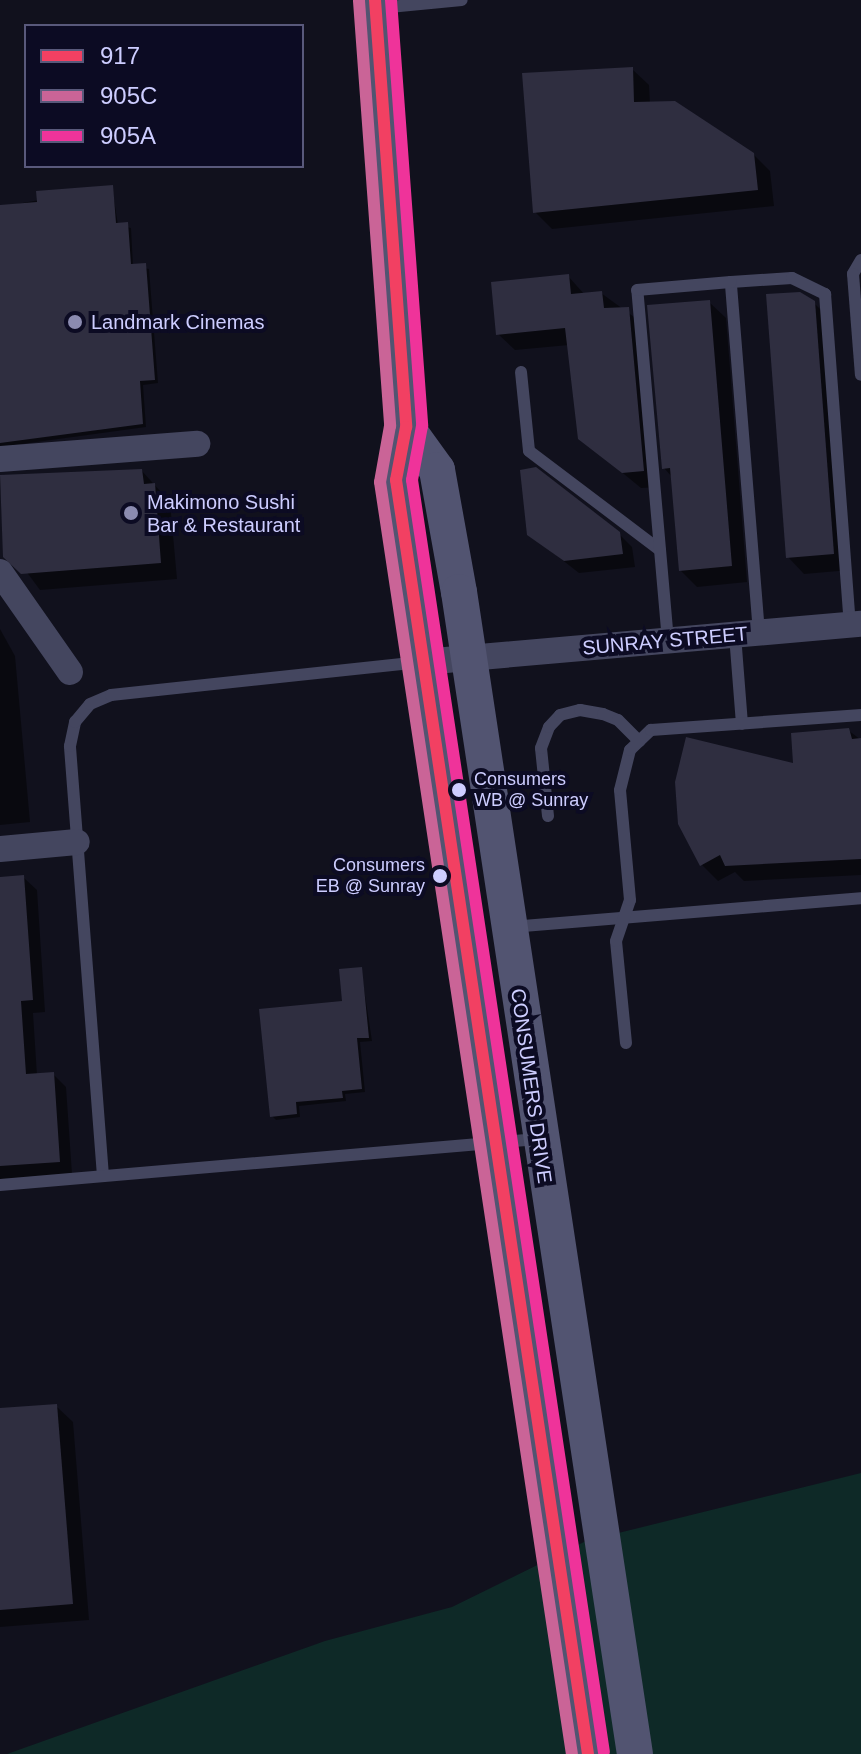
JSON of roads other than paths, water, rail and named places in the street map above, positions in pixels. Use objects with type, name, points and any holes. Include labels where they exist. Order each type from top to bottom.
[{"type":"main road","points":[[376,4],[406,427],[396,480],[588,1754]]},
{"type":"main road","name":"CONSUMERS DRIVE","points":[[406,427],[437,470],[469,658],[538,1139],[635,1754]]},
{"type":"street","points":[[0,459],[197,444]]},
{"type":"street","points":[[0,572],[70,672]]},
{"type":"street","name":"SUNRAY STREET","points":[[423,662],[855,624]]},
{"type":"street","points":[[0,849],[77,842]]},
{"type":"lane","points":[[376,4],[462,0]]},
{"type":"lane","points":[[861,260],[853,274],[861,375]]},
{"type":"lane","points":[[668,641],[637,290],[792,278],[825,294],[855,624]]},
{"type":"lane","points":[[731,282],[747,634],[742,724]]},
{"type":"lane","points":[[521,372],[529,451],[660,550]]},
{"type":"lane","points":[[103,1176],[70,746],[75,722],[90,704],[111,695],[218,681],[423,662]]},
{"type":"lane","points":[[548,816],[541,748],[549,727],[560,715],[580,710],[603,714],[618,720],[639,741]]},
{"type":"lane","points":[[626,1043],[616,941],[630,900],[620,790],[630,750],[651,730],[861,715]]},
{"type":"lane","points":[[508,927],[861,898]]},
{"type":"lane","points":[[0,1185],[538,1139]]},
{"type":"place","name":"Landmark Cinemas","points":[[75,322]]},
{"type":"place","name":"Makimono Sushi Bar & Restaurant","points":[[131,513]]},
{"type":"place","name":"Consumers WB @ Sunray","points":[[459,790]]},
{"type":"place","name":"Consumers EB @ Sunray","points":[[440,876]]}]
